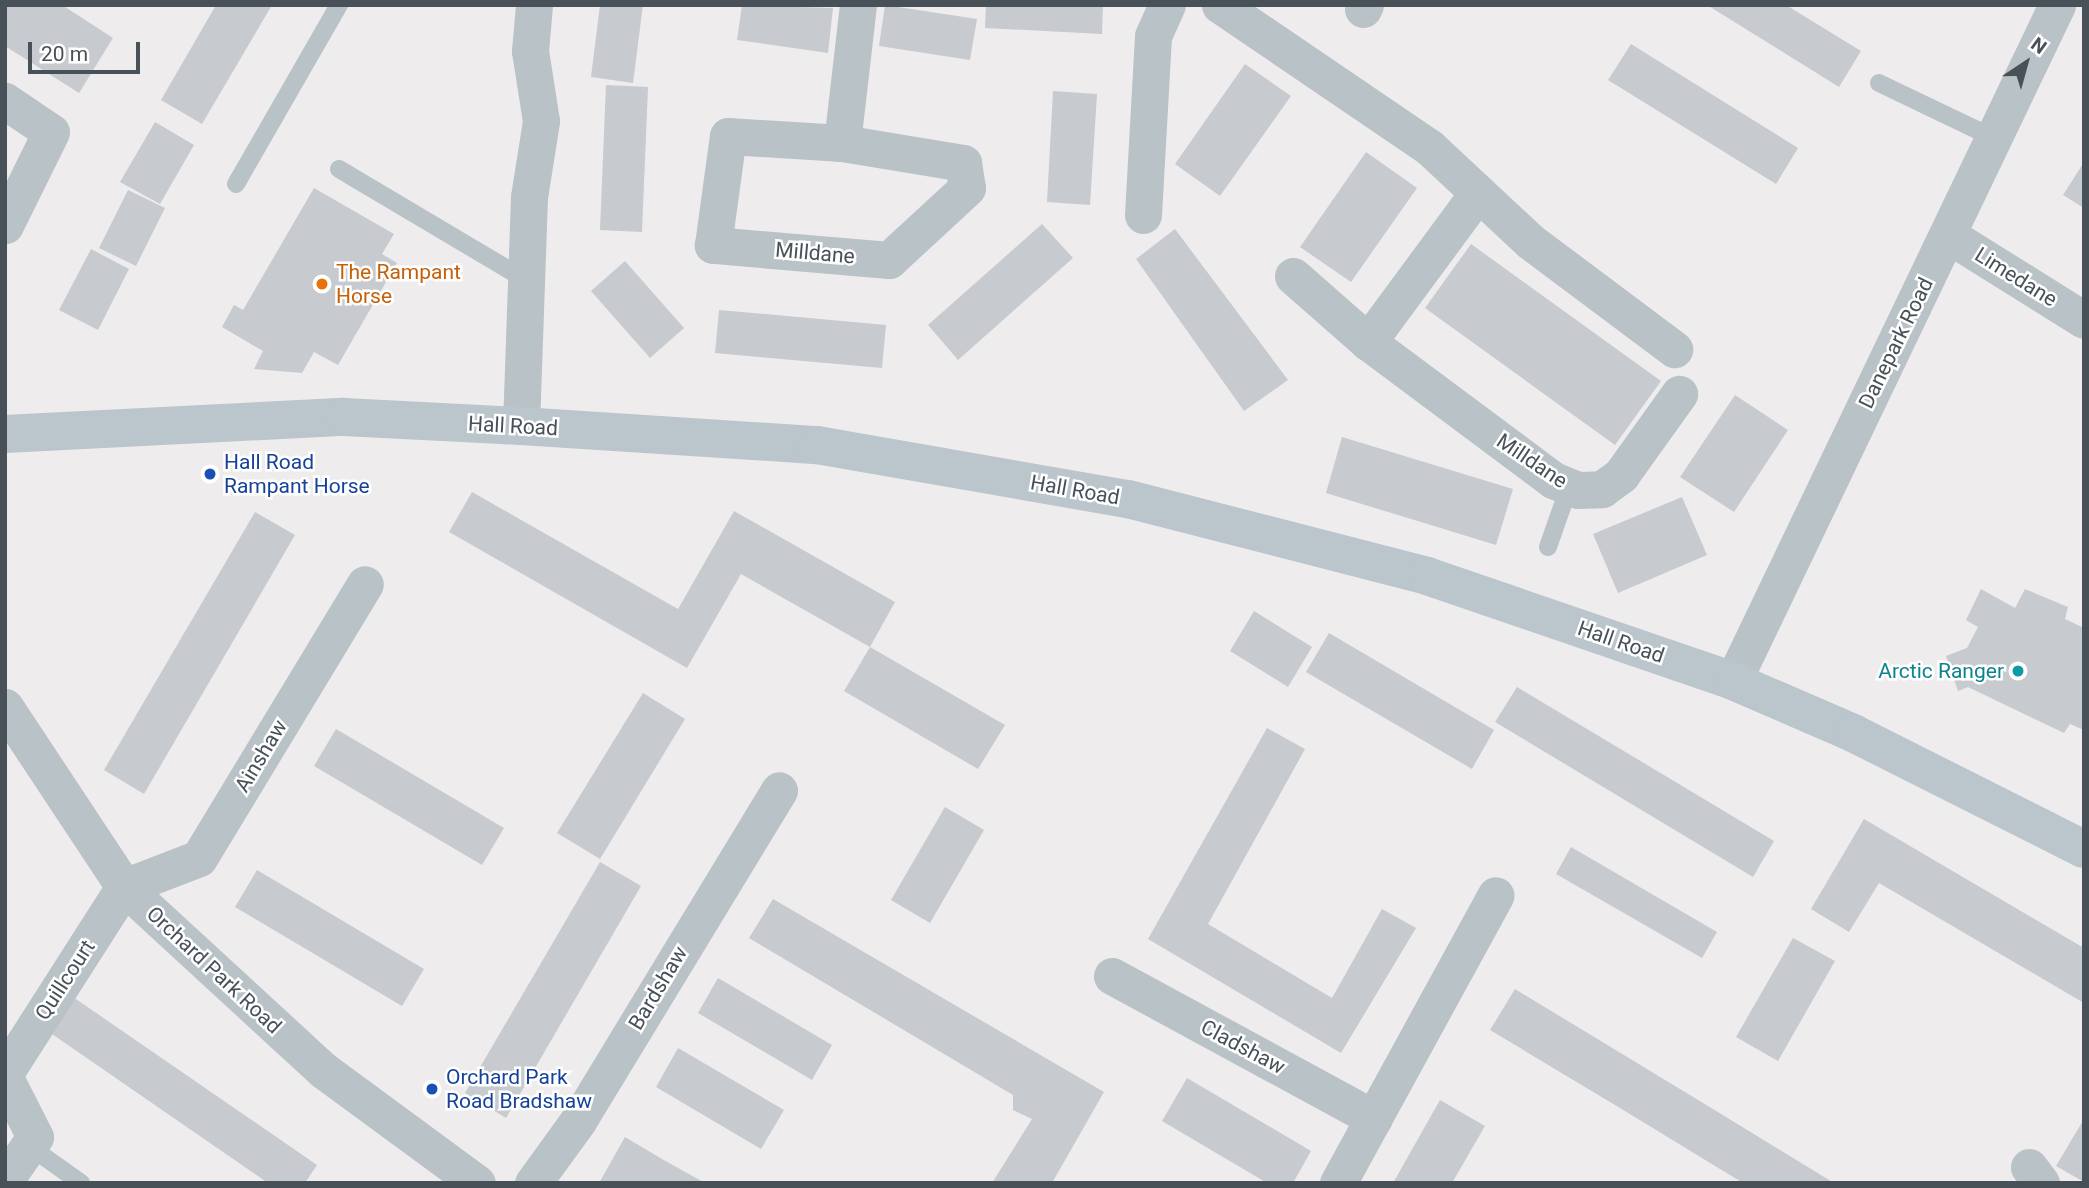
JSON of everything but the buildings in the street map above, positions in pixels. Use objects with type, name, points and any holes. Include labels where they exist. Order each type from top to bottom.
[{"type":"street","points":[[521,426],[531,283],[529,197],[541,121],[530,51],[534,5]]},
{"type":"street","points":[[842,143],[858,5]]},
{"type":"street","points":[[1143,215],[1153,36],[1167,5]]},
{"type":"street","points":[[1220,5],[1429,147],[1477,194],[1674,349]]},
{"type":"street","name":"Danepark Road","points":[[1733,681],[2057,5]]},
{"type":"street","points":[[5,101],[51,132],[5,225]]},
{"type":"street","name":"Milldane","points":[[728,136],[842,143],[963,163],[967,188],[889,260],[713,244],[728,136]]},
{"type":"street","points":[[1368,342],[1477,194]]},
{"type":"street","name":"Limedane","points":[[1948,235],[2084,320]]},
{"type":"street","name":"Milldane","points":[[1293,276],[1368,342],[1569,487],[1602,489],[1621,475],[1679,394]]},
{"type":"street","name":"Hall Road","points":[[5,434],[344,417],[521,426],[817,445],[1128,499],[1427,576],[1733,681],[1853,733],[2084,849]]},
{"type":"street","name":"Ainshaw","points":[[124,887],[199,858],[365,584]]},
{"type":"street","name":"Orchard Park Road","points":[[5,707],[124,887],[323,1070],[477,1183]]},
{"type":"street","name":"Bardshaw","points":[[533,1183],[578,1121],[779,790]]},
{"type":"street","name":"Quillcourt","points":[[29,1146],[35,1137],[5,1075],[124,887]]},
{"type":"street","points":[[1338,1183],[1496,895]]},
{"type":"street","name":"Cladshaw","points":[[1112,976],[1374,1118]]},
{"type":"street","points":[[5,1180],[29,1146]]},
{"type":"lane","points":[[236,184],[339,5]]},
{"type":"lane","points":[[1880,83],[1994,138]]},
{"type":"lane","points":[[339,169],[531,283]]},
{"type":"lane","points":[[1548,547],[1569,487]]},
{"type":"lane","points":[[29,1146],[81,1183]]},
{"type":"place","name":"The Rampant Horse","points":[[322,284]]},
{"type":"place","name":"Hall Road Rampant Horse","points":[[210,474]]},
{"type":"place","name":"Arctic Ranger","points":[[2018,671]]},
{"type":"place","name":"Orchard Park Road Bradshaw","points":[[432,1089]]}]
